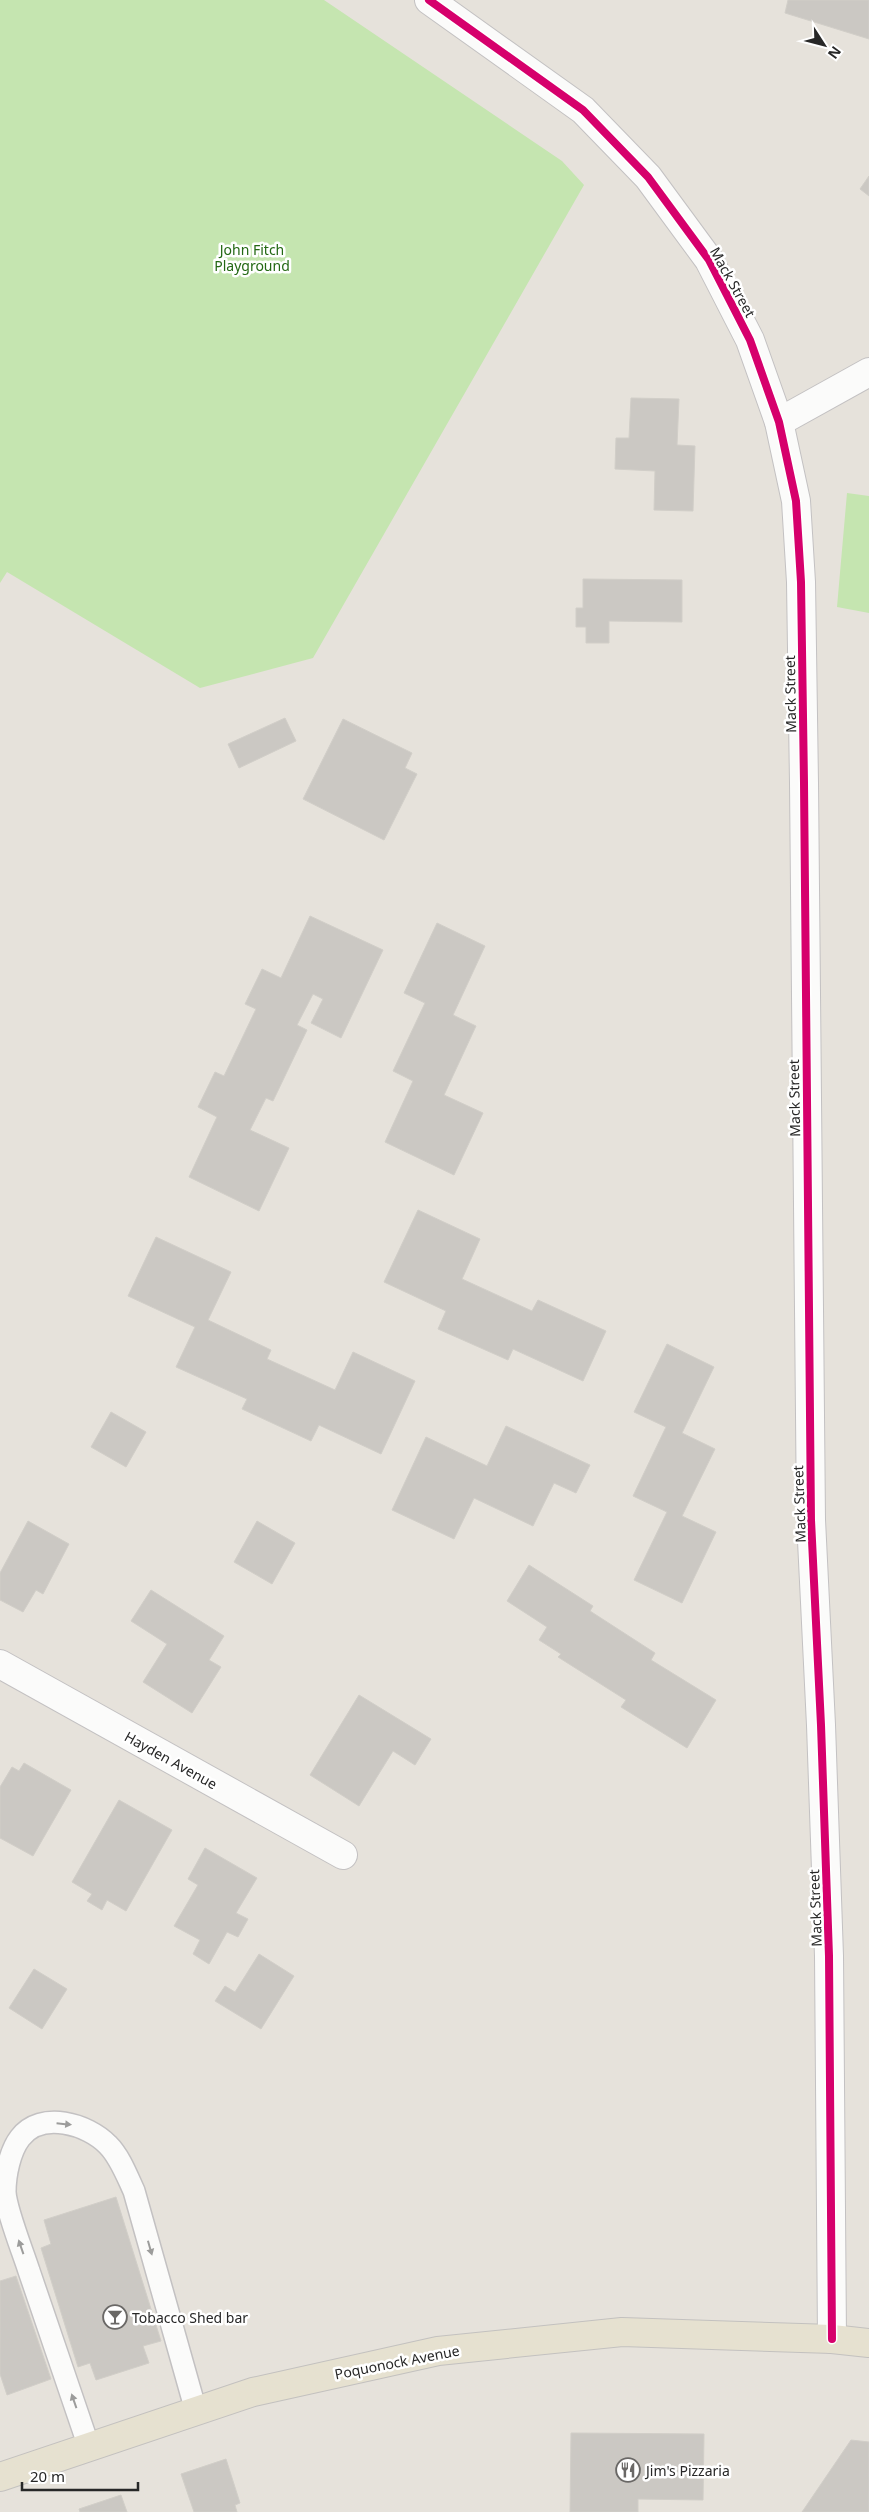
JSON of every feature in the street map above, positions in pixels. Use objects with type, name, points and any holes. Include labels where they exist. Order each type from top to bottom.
[{"type":"main road","name":"Poquonock Avenue","points":[[0,2477],[253,2392],[438,2351],[622,2332],[832,2339],[869,2343]]},
{"type":"street","name":"Mack Street","points":[[429,0],[583,110],[648,177],[709,260],[750,340],[779,422],[796,502],[801,582],[811,1520],[821,1725],[828,1946],[832,2339]]},
{"type":"street","points":[[779,422],[869,372]]},
{"type":"street","name":"Hayden Avenue","points":[[0,1664],[343,1855]]},
{"type":"lane","points":[[90,2447],[17,2236],[5,2192],[12,2152],[22,2136],[41,2124],[66,2123],[90,2131],[108,2145],[119,2160],[134,2191],[196,2411]]},
{"type":"green space","name":"John Fitch Playground","points":[[0,0],[324,0],[562,161],[584,185],[313,658],[200,688],[7,572],[0,583]]},
{"type":"green space","points":[[847,493],[869,496],[869,613],[837,607]]},
{"type":"building","points":[[788,0],[869,0],[869,39],[785,13]]},
{"type":"building","points":[[869,176],[869,196],[860,189]]},
{"type":"building","points":[[631,398],[679,399],[677,445],[695,446],[693,511],[654,510],[655,471],[615,469],[616,438],[629,438]]},
{"type":"building","points":[[583,579],[682,580],[682,622],[609,621],[609,643],[586,643],[586,627],[576,627],[576,608],[583,608]]},
{"type":"building","points":[[285,718],[296,741],[239,768],[228,744]]},
{"type":"building","points":[[343,719],[412,753],[405,768],[417,774],[384,840],[303,799]]},
{"type":"building","points":[[310,916],[383,950],[341,1038],[311,1023],[323,999],[313,994],[297,1025],[307,1030],[273,1101],[266,1098],[250,1130],[289,1148],[259,1211],[189,1177],[217,1117],[198,1107],[215,1072],[224,1076],[256,1009],[245,1004],[262,969],[281,978]]},
{"type":"building","points":[[437,923],[485,946],[453,1015],[476,1026],[444,1095],[483,1113],[454,1175],[385,1142],[413,1081],[393,1071],[425,1003],[404,993]]},
{"type":"building","points":[[418,1210],[480,1239],[462,1279],[532,1311],[538,1300],[606,1331],[583,1381],[513,1349],[508,1360],[438,1329],[446,1311],[384,1282]]},
{"type":"building","points":[[156,1237],[231,1272],[208,1320],[271,1350],[267,1359],[335,1390],[353,1352],[415,1381],[381,1454],[319,1425],[311,1441],[242,1409],[247,1399],[176,1367],[195,1327],[128,1296]]},
{"type":"building","points":[[667,1344],[714,1367],[682,1433],[715,1449],[682,1516],[716,1532],[682,1603],[634,1580],[667,1512],[633,1496],[666,1427],[634,1412]]},
{"type":"building","points":[[111,1412],[146,1432],[126,1467],[91,1447]]},
{"type":"building","points":[[506,1426],[590,1465],[576,1493],[554,1483],[533,1526],[474,1498],[454,1539],[392,1510],[426,1437],[487,1466]]},
{"type":"building","points":[[28,1521],[69,1544],[43,1594],[36,1590],[23,1612],[0,1600],[0,1573]]},
{"type":"building","points":[[257,1521],[295,1543],[272,1584],[234,1562]]},
{"type":"building","points":[[529,1565],[593,1606],[590,1611],[655,1653],[651,1660],[716,1700],[687,1748],[621,1707],[626,1700],[558,1657],[561,1654],[539,1640],[547,1627],[507,1601]]},
{"type":"building","points":[[151,1590],[224,1636],[209,1660],[221,1667],[192,1713],[143,1682],[167,1644],[131,1621]]},
{"type":"building","points":[[359,1695],[431,1739],[415,1765],[393,1751],[359,1806],[310,1775]]},
{"type":"building","points":[[24,1763],[71,1790],[33,1856],[0,1838],[0,1787],[12,1767],[19,1771]]},
{"type":"building","points":[[119,1800],[172,1830],[126,1911],[107,1900],[102,1910],[87,1901],[92,1894],[72,1882]]},
{"type":"building","points":[[205,1848],[257,1878],[236,1913],[248,1919],[238,1937],[227,1932],[209,1964],[193,1954],[200,1940],[174,1926],[198,1885],[188,1879]]},
{"type":"building","points":[[259,1954],[294,1976],[261,2029],[215,2001],[225,1986],[235,1992]]},
{"type":"building","points":[[34,1969],[67,1989],[42,2029],[9,2008]]},
{"type":"building","points":[[116,2197],[161,2341],[143,2346],[149,2363],[96,2380],[90,2363],[78,2367],[41,2248],[51,2244],[44,2220]]},
{"type":"building","points":[[16,2276],[51,2379],[7,2395],[0,2374],[0,2281]]},
{"type":"building","points":[[571,2433],[704,2434],[703,2500],[638,2499],[638,2512],[570,2512]]},
{"type":"building","points":[[851,2440],[869,2442],[869,2512],[802,2512]]},
{"type":"building","points":[[226,2459],[240,2503],[235,2505],[237,2512],[194,2512],[181,2474]]},
{"type":"building","points":[[121,2495],[127,2512],[80,2512],[79,2509]]},
{"type":"cycle path","points":[[429,0],[583,110],[648,177],[709,260],[750,340],[779,422],[796,501],[801,582],[804,783],[811,1520],[821,1725],[829,1956],[832,2339]]},
{"type":"place","name":"Tobacco Shed bar","points":[[115,2317]]},
{"type":"place","name":"Jim's Pizzaria","points":[[628,2470]]}]
